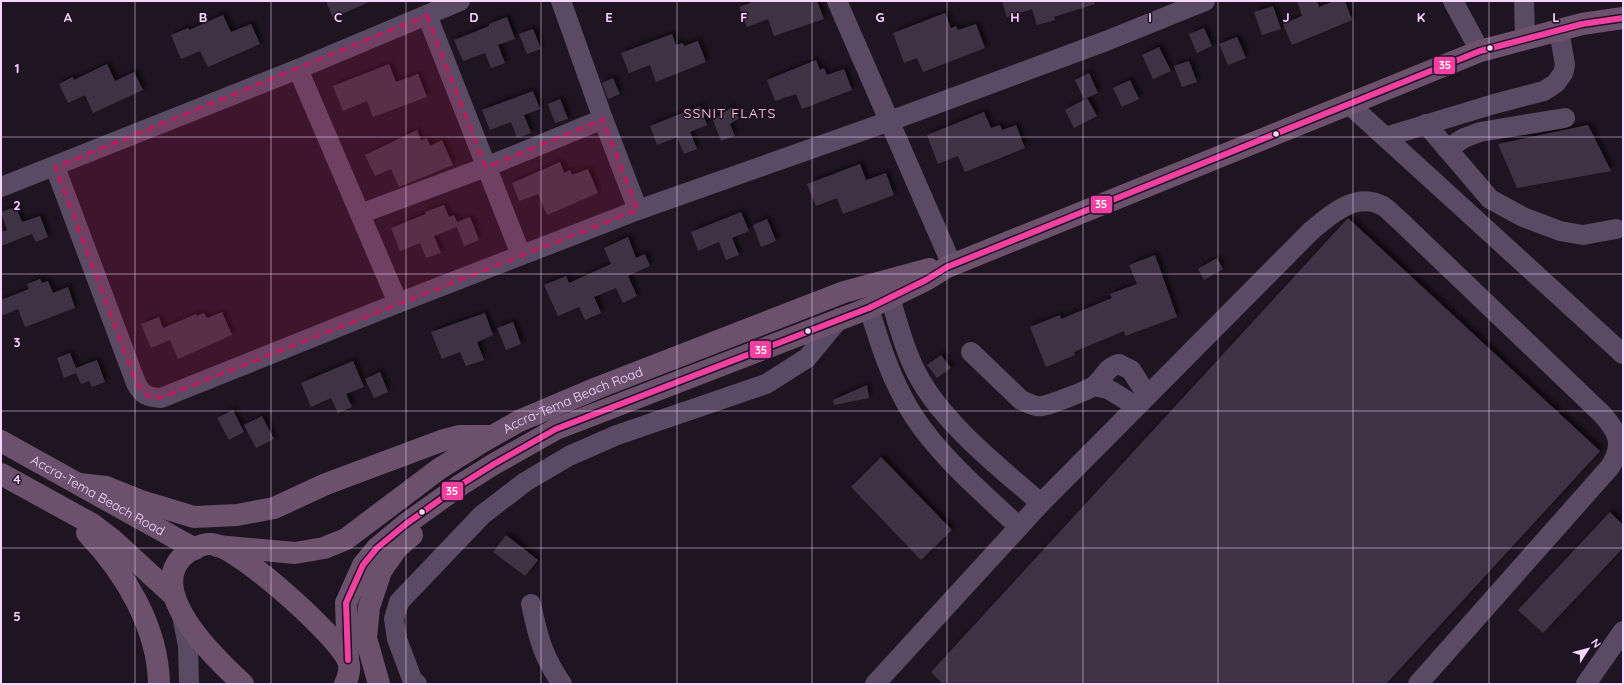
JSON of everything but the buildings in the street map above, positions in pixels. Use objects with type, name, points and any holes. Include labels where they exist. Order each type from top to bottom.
[{"type":"main road","name":"Accra-Tema Beach Road","points":[[347,677],[346,603],[363,565],[376,548],[400,528],[462,484],[556,429],[868,308],[890,298],[949,266],[1480,51],[1582,24],[1623,18]]},
{"type":"main road","name":"Accra-Tema Beach Road","points":[[1,441],[195,549],[208,544],[295,553],[330,546],[346,539],[439,469],[519,421],[597,388],[844,292],[922,270],[949,266]]},
{"type":"main road","points":[[79,484],[106,487],[141,502],[194,518],[237,515],[274,508],[326,484],[441,441],[460,436],[493,436]]},
{"type":"main road","name":"Accra-Tema Beach Road","points":[[1,474],[62,506],[92,524],[113,540],[174,595]]},
{"type":"main road","points":[[380,684],[366,638],[369,607],[381,571],[397,548],[446,506],[462,484]]},
{"type":"main road","points":[[62,506],[106,552],[131,590],[151,638],[158,673],[158,684]]},
{"type":"main road","points":[[217,546],[236,555],[264,575],[303,610],[330,638],[347,677]]},
{"type":"main road","points":[[195,549],[185,554],[177,562],[172,576],[174,595],[182,615],[212,654],[243,684]]},
{"type":"street","points":[[1,188],[298,70],[426,14],[460,1]]},
{"type":"street","points":[[561,1],[603,119],[638,210]]},
{"type":"street","points":[[55,167],[140,392],[148,397],[161,398],[398,303],[638,210],[890,121],[1106,41],[1205,1]]},
{"type":"street","points":[[1453,1],[1480,51]]},
{"type":"street","points":[[1524,1],[1525,38]]},
{"type":"street","points":[[840,4],[890,121],[949,266]]},
{"type":"street","points":[[426,14],[522,255]]},
{"type":"street","points":[[1385,137],[1494,104],[1544,92],[1556,83],[1563,73],[1565,65],[1560,30]]},
{"type":"street","points":[[298,70],[398,303]]},
{"type":"street","points":[[1350,104],[1623,354]]},
{"type":"street","points":[[1447,149],[1464,138],[1480,132],[1565,118]]},
{"type":"street","points":[[360,214],[486,167],[603,119]]},
{"type":"street","points":[[1426,124],[1490,199],[1522,217],[1560,232],[1583,235],[1616,229]]},
{"type":"street","points":[[875,684],[1041,503],[1311,231],[1331,214],[1348,204],[1364,201],[1382,206],[1397,218],[1602,414],[1614,428],[1620,442],[1619,455],[1418,684]]},
{"type":"street","points":[[890,298],[908,354],[921,382],[938,407],[996,465],[1041,503]]},
{"type":"street","points":[[868,308],[885,360],[913,414],[930,438],[968,479],[1019,527]]},
{"type":"street","points":[[417,684],[412,678],[397,639],[394,618],[399,602],[482,515],[525,482],[569,456],[617,435],[766,384],[807,358],[840,318]]},
{"type":"street","points":[[971,352],[1021,400],[1031,405],[1042,406],[1050,404],[1094,386],[1109,368],[1119,364],[1131,370],[1142,401]]},
{"type":"street","points":[[1094,386],[1108,389],[1142,401]]},
{"type":"street","points":[[531,604],[539,643],[552,670],[562,684]]},
{"type":"street","points":[[182,615],[188,646],[189,684]]},
{"type":"street","points":[[1586,684],[1623,631]]},
{"type":"highlighted area","points":[[427,15],[486,167],[603,119],[638,210],[161,398],[148,397],[136,383],[55,167]]},
{"type":"transit line","name":"35","points":[[348,660],[346,603],[363,565],[377,548],[406,524],[462,484],[556,429],[869,308],[926,280],[947,267],[1480,51],[1582,24],[1623,18]]},
{"type":"district","name":"SSNIT FLATS","points":[[730,113]]}]
